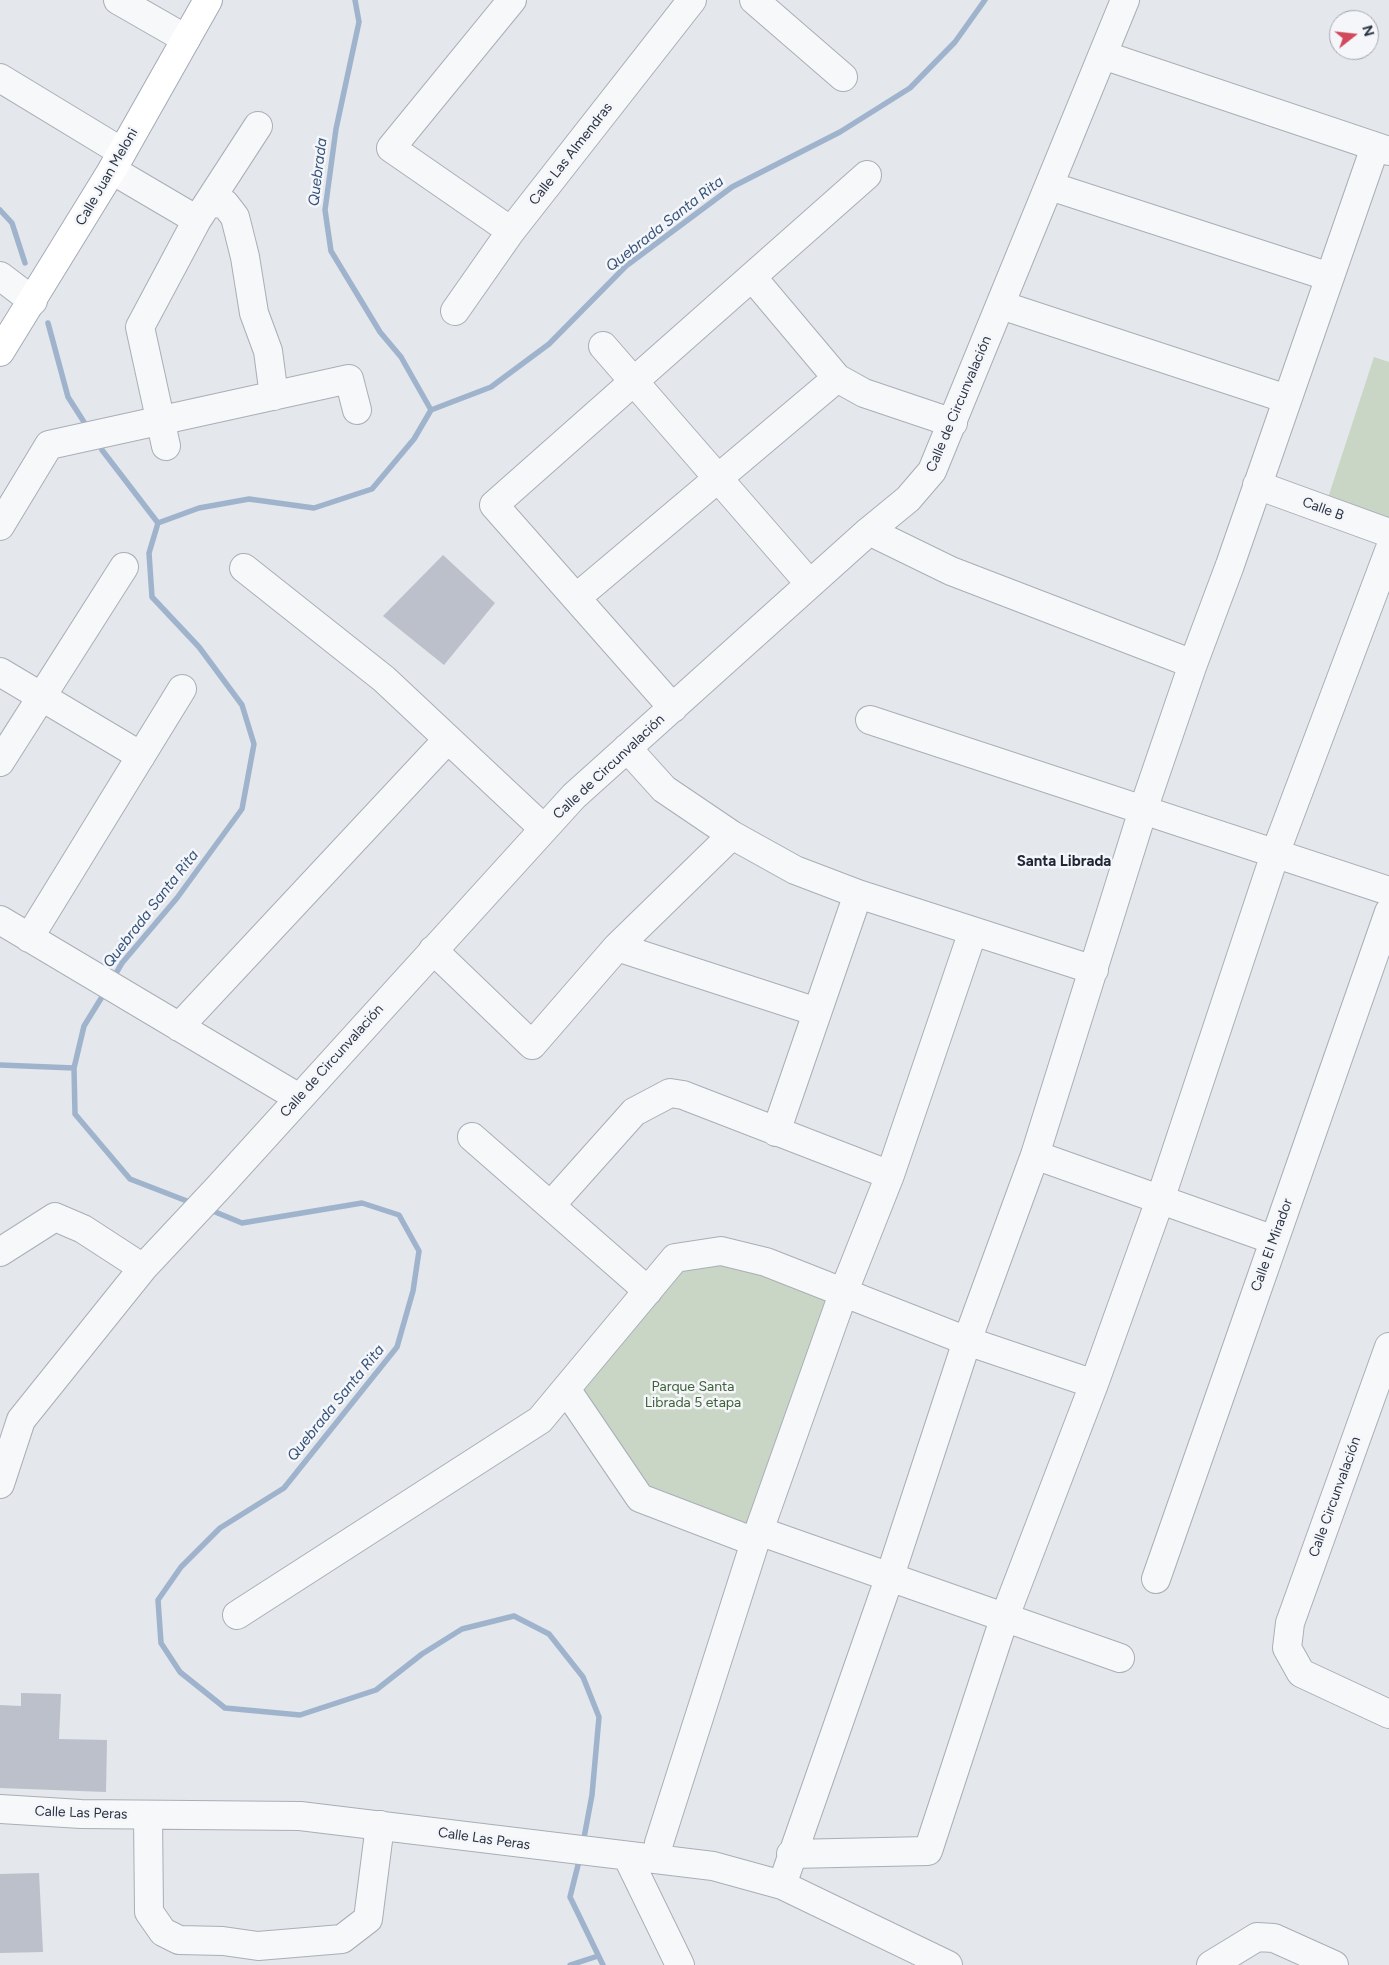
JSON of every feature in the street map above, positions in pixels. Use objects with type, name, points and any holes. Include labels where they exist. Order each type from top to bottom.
[{"type":"main road","name":"Calle Juan Meloni","points":[[0,352],[33,301],[117,161],[208,0]]},
{"type":"street","points":[[118,0],[186,39]]},
{"type":"street","points":[[511,231],[391,148],[512,0]]},
{"type":"street","name":"Calle Las Almendras","points":[[455,311],[511,231],[692,0]]},
{"type":"street","points":[[754,0],[843,77]]},
{"type":"street","name":"Calle de Circunvalación","points":[[2,1471],[21,1420],[143,1268],[574,796],[869,530],[908,499],[932,471],[1125,0]]},
{"type":"street","points":[[782,1885],[791,1854],[890,1576],[968,1341],[1034,1155],[1143,810],[1193,664],[1330,277],[1382,149],[1103,54]]},
{"type":"street","points":[[0,78],[117,161],[203,212]]},
{"type":"street","points":[[163,433],[140,327],[203,212],[258,126]]},
{"type":"street","points":[[673,708],[494,505],[868,175]]},
{"type":"street","points":[[1050,186],[1330,277]]},
{"type":"street","points":[[203,212],[225,204],[235,218],[246,257],[254,313],[268,350],[274,396]]},
{"type":"street","points":[[0,276],[33,301]]},
{"type":"street","points":[[752,278],[837,378],[864,393],[953,423]]},
{"type":"street","points":[[1001,305],[1287,399]]},
{"type":"street","points":[[602,346],[810,584]]},
{"type":"street","points":[[576,598],[837,378]]},
{"type":"street","points":[[0,526],[49,445],[163,433],[274,396],[349,379],[357,410]]},
{"type":"street","name":"Calle B","points":[[1257,485],[1389,533]]},
{"type":"street","points":[[869,530],[950,571],[1193,664]]},
{"type":"street","points":[[791,1854],[928,1850],[1004,1619],[1094,1384],[1160,1200],[1275,854],[1389,551]]},
{"type":"street","points":[[0,762],[124,567]]},
{"type":"street","points":[[244,568],[384,679],[544,829]]},
{"type":"street","points":[[0,672],[141,756]]},
{"type":"street","points":[[29,938],[182,690]]},
{"type":"street","points":[[870,720],[1389,890]]},
{"type":"street","points":[[179,1027],[448,738]]},
{"type":"street","points":[[627,748],[664,789],[732,835],[795,870],[858,894],[1094,970]]},
{"type":"street","points":[[433,950],[532,1045],[617,947],[732,835]]},
{"type":"street","points":[[776,1132],[858,894]]},
{"type":"street","name":"Calle El Mirador","points":[[1156,1579],[1389,912]]},
{"type":"street","points":[[0,920],[299,1098]]},
{"type":"street","points":[[658,1844],[757,1536],[844,1291],[890,1175],[973,931]]},
{"type":"street","points":[[617,947],[817,1012]]},
{"type":"street","points":[[551,1205],[634,1112],[670,1093],[683,1095],[890,1175]]},
{"type":"street","points":[[472,1137],[648,1290]]},
{"type":"street","points":[[1034,1155],[1274,1240]]},
{"type":"street","points":[[0,1252],[55,1217],[83,1229],[143,1268]]},
{"type":"street","points":[[237,1615],[519,1436],[540,1420],[675,1258],[721,1251],[766,1262],[968,1341],[1094,1384]]},
{"type":"street","name":"Calle Circunvalación","points":[[1389,1347],[1383,1386],[1290,1623],[1287,1648],[1301,1673],[1389,1714]]},
{"type":"street","points":[[566,1389],[640,1498],[890,1576],[1004,1619],[1120,1658]]},
{"type":"street","name":"Calle Las Peras","points":[[0,1810],[148,1815],[300,1816],[542,1847],[713,1866],[782,1885],[920,1959],[948,1965]]},
{"type":"street","points":[[148,1815],[149,1912],[163,1932],[178,1940],[258,1946],[342,1940],[368,1919],[380,1825]]},
{"type":"street","points":[[621,1855],[680,1965]]},
{"type":"street","points":[[1211,1965],[1258,1938],[1274,1938],[1334,1965]]},
{"type":"green space","points":[[1374,357],[1389,362],[1389,532],[1324,510]]},
{"type":"green space","name":"Parque Santa Librada 5 etapa","points":[[721,1251],[829,1297],[759,1531],[640,1498],[566,1389],[648,1291]]},
{"type":"building","points":[[443,555],[495,603],[444,665],[383,616]]},
{"type":"building","points":[[21,1693],[61,1694],[59,1739],[107,1740],[106,1792],[0,1788],[0,1705],[21,1706]]},
{"type":"building","points":[[39,1873],[43,1952],[0,1953],[0,1874]]},
{"type":"waterway","name":"Quebrada","points":[[355,0],[359,22],[336,129],[325,210],[331,251],[380,332],[401,357],[431,410]]},
{"type":"waterway","name":"Quebrada Santa Rita","points":[[112,980],[122,963],[177,898],[242,809],[254,744],[242,705],[199,647],[152,597],[149,553],[158,523],[199,508],[249,499],[314,508],[372,489],[414,439],[431,410],[491,387],[549,344],[626,266],[732,187],[840,132],[910,88],[955,42],[985,0]]},
{"type":"waterway","name":"Quebrada","points":[[0,210],[12,223],[25,263]]},
{"type":"waterway","name":"Quebrada","points":[[48,323],[68,397],[84,422]]},
{"type":"waterway","name":"Quebrada","points":[[102,450],[158,523]]},
{"type":"waterway","name":"Quebrada Santa Rita","points":[[105,992],[84,1026],[74,1068],[75,1114],[130,1179],[192,1203]]},
{"type":"waterway","points":[[0,1065],[74,1068]]},
{"type":"waterway","name":"Quebrada Santa Rita","points":[[208,1209],[242,1223],[362,1203],[399,1215],[419,1251],[413,1291],[397,1347],[284,1488],[220,1528],[181,1567],[158,1600],[161,1643],[180,1672],[225,1708],[300,1715],[376,1690],[422,1654],[462,1629],[514,1616],[549,1634],[583,1677],[599,1717],[592,1795],[583,1843]]},
{"type":"waterway","name":"Quebrada Santa Rita","points":[[580,1857],[570,1897],[603,1965]]},
{"type":"waterway","points":[[570,1965],[598,1956]]},
{"type":"district","name":"Santa Librada","points":[[1064,862]]}]
